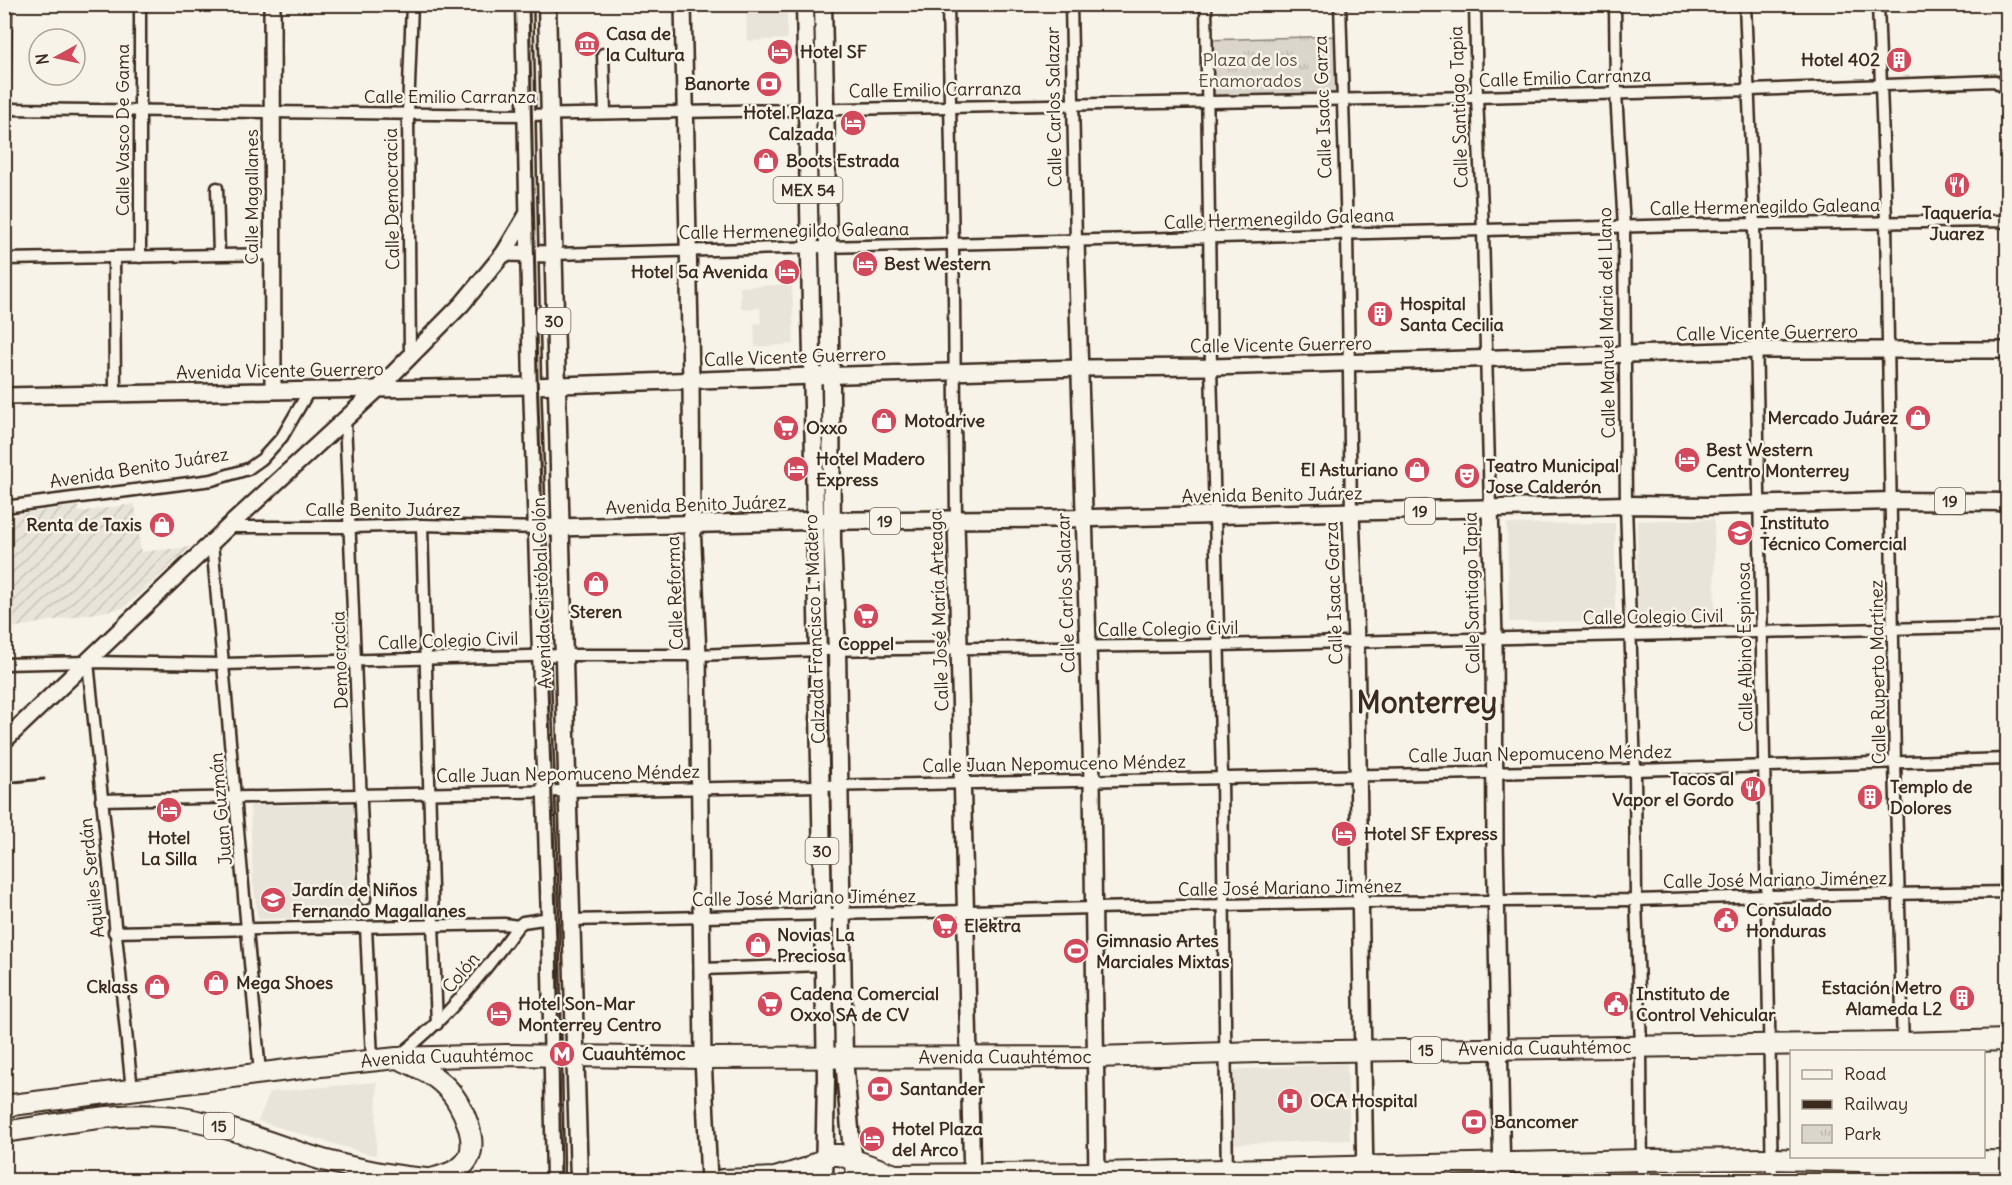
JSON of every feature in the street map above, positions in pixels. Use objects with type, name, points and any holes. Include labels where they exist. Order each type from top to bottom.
[{"type":"highway","name":"Avenida Cuauhtémoc","points":[[4,1106],[372,1059],[398,1058],[506,1055],[703,1058],[1095,1057],[1500,1048],[1770,1045],[1903,1047],[2007,1040]]},
{"type":"highway","points":[[398,1058],[427,1073],[447,1088],[462,1110],[470,1135],[469,1158],[464,1164],[451,1173],[428,1180]]},
{"type":"highway","name":"15","points":[[4,1132],[107,1116],[159,1116],[202,1122],[233,1130],[338,1163],[436,1180]]},
{"type":"highway","points":[[722,1180],[779,1179],[808,1168],[830,1155],[854,1159],[888,1178],[1502,1172],[1642,1160],[1772,1159],[1906,1166],[2007,1161]]},
{"type":"main road","name":"30","points":[[524,4],[528,213]]},
{"type":"main road","name":"Avenida Cristóbal Colón","points":[[547,4],[559,528],[579,1180]]},
{"type":"main road","name":"Calzada Francisco I. Madero","points":[[805,4],[824,965],[835,1058],[851,1140],[855,1180]]},
{"type":"main road","name":"Calzada Francisco I. Madero","points":[[823,4],[841,914],[835,1058],[824,1159],[824,1180]]},
{"type":"main road","name":"Avenida Cristóbal Colón","points":[[528,213],[554,1057],[555,1180]]},
{"type":"main road","name":"Avenida Benito Juárez","points":[[537,528],[814,521],[1083,519],[1490,508],[2007,501]]},
{"type":"street","points":[[4,117],[6,4]]},
{"type":"street","name":"Calle Vasco De Gama","points":[[140,4],[140,256]]},
{"type":"street","name":"Calle Magallanes","points":[[272,4],[273,390]]},
{"type":"street","name":"Calle Democracia","points":[[411,356],[408,113],[412,4]]},
{"type":"street","name":"Calle Reforma","points":[[683,4],[692,524],[698,655],[703,1058],[709,1180]]},
{"type":"street","name":"Calle José María Arteaga","points":[[948,4],[954,243],[956,520],[972,1177]]},
{"type":"street","name":"Calle Carlos Salazar","points":[[1071,4],[1083,519],[1092,780],[1097,1177]]},
{"type":"street","points":[[1206,4],[1211,367],[1222,777],[1226,1175]]},
{"type":"street","name":"Calle Isaac Garza","points":[[1340,4],[1347,233],[1351,513],[1356,640],[1364,1173]]},
{"type":"street","name":"Calle Santiago Tapia","points":[[1475,4],[1494,637],[1494,771],[1502,1172]]},
{"type":"street","name":"Calle Manuel Maria del Llano","points":[[1615,4],[1626,356],[1626,506],[1635,770],[1642,1180]]},
{"type":"street","name":"Calle Albino Espinosa","points":[[1745,4],[1754,224],[1772,1180]]},
{"type":"street","name":"Calle Ruperto Martínez","points":[[1878,4],[1886,221],[1895,763],[1903,1047]]},
{"type":"street","points":[[603,54],[605,113]]},
{"type":"street","name":"Calle Emilio Carranza","points":[[4,109],[526,115],[1477,97],[1995,81],[2007,90]]},
{"type":"street","points":[[217,188],[219,255]]},
{"type":"street","points":[[4,741],[411,356],[462,304],[504,253],[528,213]]},
{"type":"street","name":"Calle Hermenegildo Galeana","points":[[552,254],[1886,221],[1999,221],[2007,223]]},
{"type":"street","points":[[504,253],[552,254]]},
{"type":"street","points":[[4,258],[272,254]]},
{"type":"street","points":[[114,257],[116,394]]},
{"type":"street","name":"Calle Vicente Guerrero","points":[[556,385],[831,375],[1486,360],[1756,351],[2007,350]]},
{"type":"street","name":"Avenida Vicente Guerrero","points":[[4,396],[556,385]]},
{"type":"street","name":"Avenida Benito Juárez","points":[[4,507],[212,480],[248,469],[262,459],[282,437],[310,389]]},
{"type":"street","name":"Democracia","points":[[345,420],[365,899]]},
{"type":"street","points":[[422,525],[437,1024]]},
{"type":"street","name":"Calle Benito Juárez","points":[[228,527],[422,525],[537,528]]},
{"type":"street","name":"Juan Guzmán","points":[[212,543],[249,930],[260,1073]]},
{"type":"street","name":"Calle Colegio Civil","points":[[4,664],[88,662],[224,664],[564,655],[698,655],[818,650],[1218,645],[2007,626]]},
{"type":"street","name":"Aquiles Serdán","points":[[88,662],[132,1090]]},
{"type":"street","name":"Calle Juan Nepomuceno Méndez","points":[[101,800],[1635,770],[2007,759]]},
{"type":"street","name":"Calle José Mariano Jiménez","points":[[572,920],[1361,902],[1636,900],[2007,892]]},
{"type":"street","points":[[114,932],[433,925],[504,924],[518,926],[523,922],[550,918]]},
{"type":"street","name":"Colón","points":[[398,1058],[437,1024],[486,970],[518,926]]},
{"type":"street","points":[[366,927],[372,1059]]},
{"type":"street","points":[[702,969],[824,965]]},
{"type":"shaded area","points":[[746,5],[787,5],[787,39],[747,41]]},
{"type":"shaded area","points":[[792,284],[794,344],[755,347],[754,324],[761,323],[760,308],[741,309],[740,287]]},
{"type":"shaded area","points":[[135,504],[141,552],[190,547],[124,608],[5,629],[5,516],[78,506],[79,512]]},
{"type":"shaded area","points":[[1714,519],[1715,622],[1638,622],[1637,521]]},
{"type":"shaded area","points":[[1615,523],[1615,621],[1509,622],[1507,524]]},
{"type":"shaded area","points":[[353,804],[356,917],[258,919],[253,882],[250,806]]},
{"type":"shaded area","name":"OCA Hospital","points":[[1347,1063],[1350,1140],[1232,1144],[1230,1070]]},
{"type":"shaded area","points":[[377,1082],[376,1155],[258,1121],[270,1092]]},
{"type":"green space","name":"Plaza de los Enamorados","points":[[1341,36],[1342,100],[1207,102],[1206,40]]},
{"type":"railway","points":[[529,4],[537,375],[557,942],[561,1180]]},
{"type":"railway","points":[[4,783],[44,779]]},
{"type":"place","name":"Casa de la Cultura","points":[[587,44]]},
{"type":"place","name":"Hotel SF","points":[[780,52]]},
{"type":"place","name":"Hotel 402","points":[[1899,60]]},
{"type":"place","name":"Banorte","points":[[769,84]]},
{"type":"place","name":"Hotel Plaza Calzada","points":[[853,123]]},
{"type":"place","name":"Boots Estrada","points":[[766,161]]},
{"type":"place","name":"Taquería Juarez","points":[[1957,185]]},
{"type":"place","name":"Best Western","points":[[865,264]]},
{"type":"place","name":"Hotel 5a Avenida","points":[[787,272]]},
{"type":"place","name":"Hospital Santa Cecilia","points":[[1380,314]]},
{"type":"place","name":"Mercado Juárez","points":[[1918,418]]},
{"type":"place","name":"Motodrive","points":[[884,421]]},
{"type":"place","name":"Oxxo","points":[[786,428]]},
{"type":"place","name":"Best Western Centro Monterrey","points":[[1687,460]]},
{"type":"place","name":"Hotel Madero Express","points":[[796,469]]},
{"type":"place","name":"El Asturiano","points":[[1417,470]]},
{"type":"place","name":"Teatro Municipal Jose Calderón","points":[[1467,476]]},
{"type":"place","name":"Renta de Taxis","points":[[162,525]]},
{"type":"place","name":"Instituto Técnico Comercial","points":[[1740,533]]},
{"type":"place","name":"Steren","points":[[596,584]]},
{"type":"place","name":"Coppel","points":[[866,616]]},
{"type":"place","name":"Tacos al Vapor el Gordo","points":[[1753,789]]},
{"type":"place","name":"Templo de Dolores","points":[[1870,797]]},
{"type":"place","name":"Hotel La Silla","points":[[169,810]]},
{"type":"place","name":"Hotel SF Express","points":[[1344,834]]},
{"type":"place","name":"Jardín de Niños Fernando Magallanes","points":[[273,900]]},
{"type":"place","name":"Consulado Honduras","points":[[1726,920]]},
{"type":"place","name":"Elektra","points":[[945,926]]},
{"type":"place","name":"Novias La Preciosa","points":[[758,945]]},
{"type":"place","name":"Gimnasio Artes Marciales Mixtas","points":[[1076,951]]},
{"type":"place","name":"Mega Shoes","points":[[216,983]]},
{"type":"place","name":"Cklass","points":[[157,987]]},
{"type":"place","name":"Estación Metro Alameda L2","points":[[1962,998]]},
{"type":"place","name":"Cadena Comercial Oxxo SA de CV","points":[[770,1004]]},
{"type":"place","name":"Instituto de Control Vehicular","points":[[1616,1004]]},
{"type":"place","name":"Hotel Son-Mar Monterrey Centro","points":[[499,1014]]},
{"type":"place","name":"Cuauhtémoc","points":[[562,1054]]},
{"type":"place","name":"Santander","points":[[880,1089]]},
{"type":"place","name":"OCA Hospital","points":[[1290,1101]]},
{"type":"place","name":"Bancomer","points":[[1474,1122]]},
{"type":"place","name":"Hotel Plaza del Arco","points":[[872,1139]]},
{"type":"district","name":"Monterrey","points":[[1427,703]]}]
